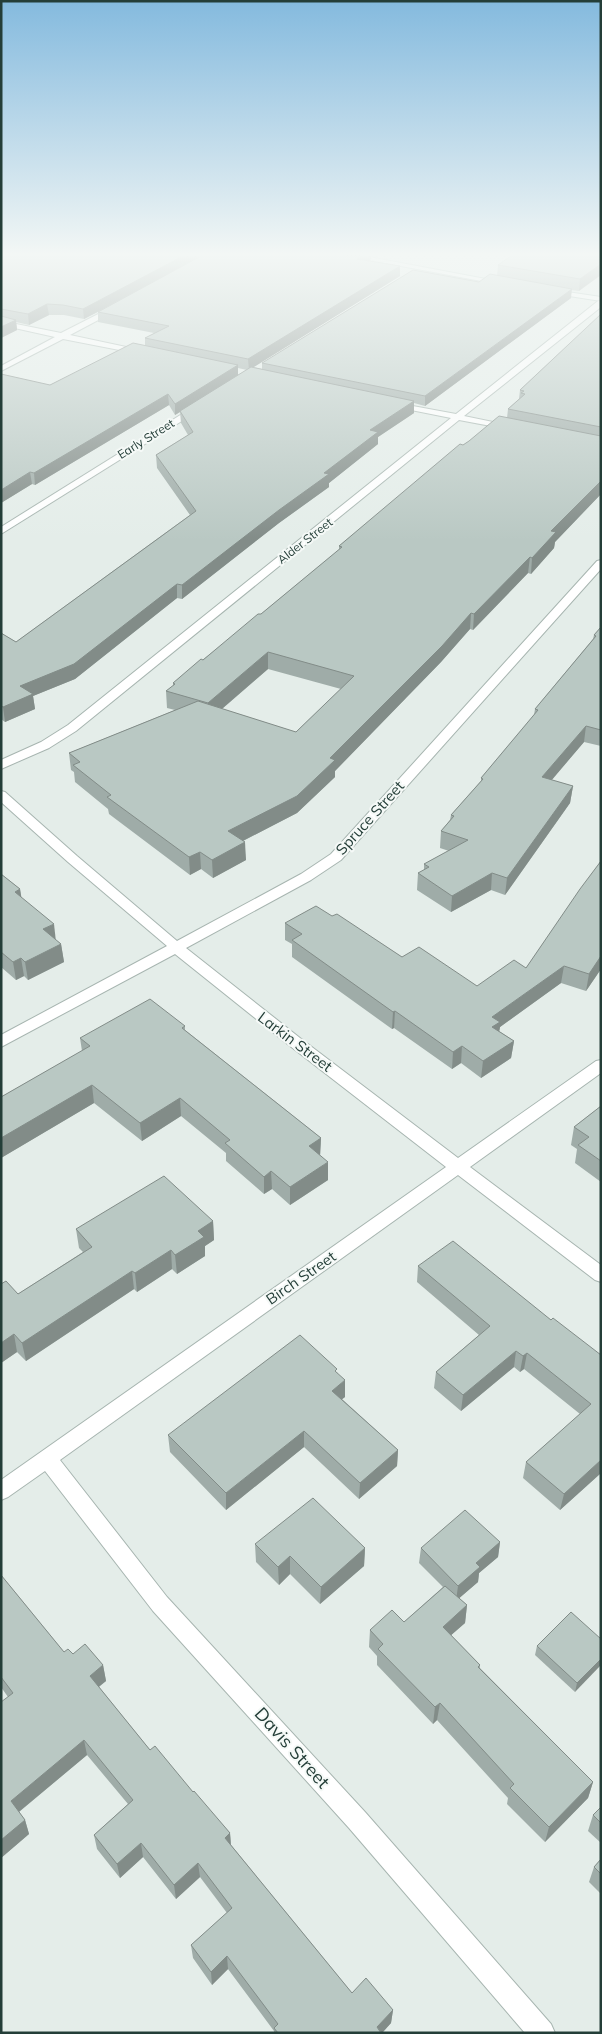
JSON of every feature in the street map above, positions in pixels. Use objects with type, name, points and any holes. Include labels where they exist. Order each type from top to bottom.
[{"type":"street","points":[[1,369],[35,351]]},
{"type":"street","points":[[134,351],[154,355]]},
{"type":"street","name":"Alder Street","points":[[1,764],[45,745],[72,728],[541,351]]},
{"type":"street","name":"Early Street","points":[[1,531],[208,401]]},
{"type":"street","points":[[382,402],[515,429]]},
{"type":"street","name":"Spruce Street","points":[[1,1042],[306,877],[336,857],[601,563]]},
{"type":"street","name":"Larkin Street","points":[[1,795],[75,863],[176,948],[458,1167],[601,1275]]},
{"type":"street","name":"Birch Street","points":[[1,1491],[601,1065]]},
{"type":"street","name":"Davis Street","points":[[47,1458],[160,1604],[357,1820],[542,2033]]},
{"type":"building","points":[[117,351],[171,351],[238,365],[175,404],[168,394],[34,473],[30,472],[1,490],[1,374],[50,385]]},
{"type":"building","points":[[208,351],[261,351],[248,359]]},
{"type":"building","points":[[282,351],[487,351],[425,396],[262,363]]},
{"type":"building","points":[[562,351],[601,351],[601,427],[508,409],[525,394],[521,393],[524,391],[520,390]]},
{"type":"building","points":[[251,367],[414,401],[370,430],[378,432],[324,473],[329,474],[182,585],[177,584],[74,664],[20,686],[33,694],[3,707],[1,706],[1,633],[16,642],[196,511],[156,455],[193,432],[180,411]]},
{"type":"building","points":[[499,416],[601,436],[601,481],[551,531],[556,532],[532,558],[530,557],[474,614],[471,613],[442,646],[330,758],[335,760],[297,796],[228,831],[245,842],[212,860],[200,852],[189,857],[107,797],[111,795],[73,765],[80,762],[69,753],[198,701],[296,732],[354,676],[268,652],[208,703],[166,691],[201,659],[203,660],[258,614],[261,614],[342,547],[339,546],[460,444],[463,445],[469,441]]},
{"type":"building","points":[[601,627],[601,730],[586,726],[542,777],[573,786],[507,878],[492,873],[452,896],[418,873],[429,867],[424,864],[468,840],[441,831],[454,816],[451,815],[483,779],[481,778],[538,710],[535,709],[596,636],[594,635]]},
{"type":"building","points":[[601,861],[601,956],[589,974],[564,966],[492,1017],[500,1022],[492,1027],[514,1041],[483,1061],[462,1046],[453,1052],[395,1011],[393,1012],[292,940],[302,934],[285,923],[316,906],[332,916],[337,914],[402,957],[419,947],[477,986],[514,960],[526,968]]},
{"type":"building","points":[[1,874],[20,889],[15,892],[54,924],[43,929],[61,944],[25,962],[21,958],[13,962],[1,952]]},
{"type":"building","points":[[150,999],[185,1026],[182,1028],[321,1138],[309,1146],[328,1162],[290,1187],[271,1171],[264,1177],[225,1143],[230,1140],[180,1098],[140,1123],[92,1085],[1,1138],[1,1097],[90,1046],[80,1038]]},
{"type":"building","points":[[601,1106],[601,1161],[578,1145],[589,1137],[574,1127]]},
{"type":"building","points":[[164,1176],[213,1221],[198,1231],[204,1237],[175,1255],[171,1250],[135,1273],[132,1271],[22,1343],[14,1334],[1,1343],[1,1284],[6,1281],[18,1294],[92,1247],[76,1229]]},
{"type":"building","points":[[453,1241],[551,1320],[553,1318],[601,1355],[601,1460],[564,1494],[526,1462],[591,1404],[527,1353],[523,1356],[516,1351],[463,1395],[436,1372],[490,1326],[418,1266]]},
{"type":"building","points":[[300,1335],[337,1369],[335,1371],[345,1380],[332,1391],[398,1450],[360,1483],[304,1431],[226,1493],[168,1435]]},
{"type":"building","points":[[313,1498],[365,1548],[321,1587],[290,1556],[278,1567],[255,1544]]},
{"type":"building","points":[[465,1510],[500,1542],[476,1563],[480,1567],[458,1586],[421,1548]]},
{"type":"building","points":[[1,1575],[64,1652],[68,1649],[73,1654],[85,1644],[103,1665],[90,1676],[150,1750],[155,1746],[230,1833],[225,1838],[352,1993],[366,1978],[393,2010],[377,2027],[381,2033],[278,2033],[274,2028],[278,2024],[227,1956],[211,1972],[191,1945],[232,1908],[198,1863],[174,1885],[141,1843],[117,1864],[94,1835],[133,1800],[84,1740],[11,1801],[25,1820],[1,1840],[1,1702],[13,1693],[1,1677]]},
{"type":"building","points":[[445,1586],[467,1605],[443,1627],[480,1665],[478,1667],[593,1782],[549,1827],[510,1788],[514,1784],[440,1703],[435,1707],[378,1649],[383,1644],[370,1630],[392,1610],[404,1622]]},
{"type":"building","points":[[571,1612],[601,1639],[601,1659],[577,1683],[537,1646]]},
{"type":"building","points":[[601,1807],[601,1823],[593,1815]]},
{"type":"building","points":[[601,1859],[601,1874],[594,1867]]}]
